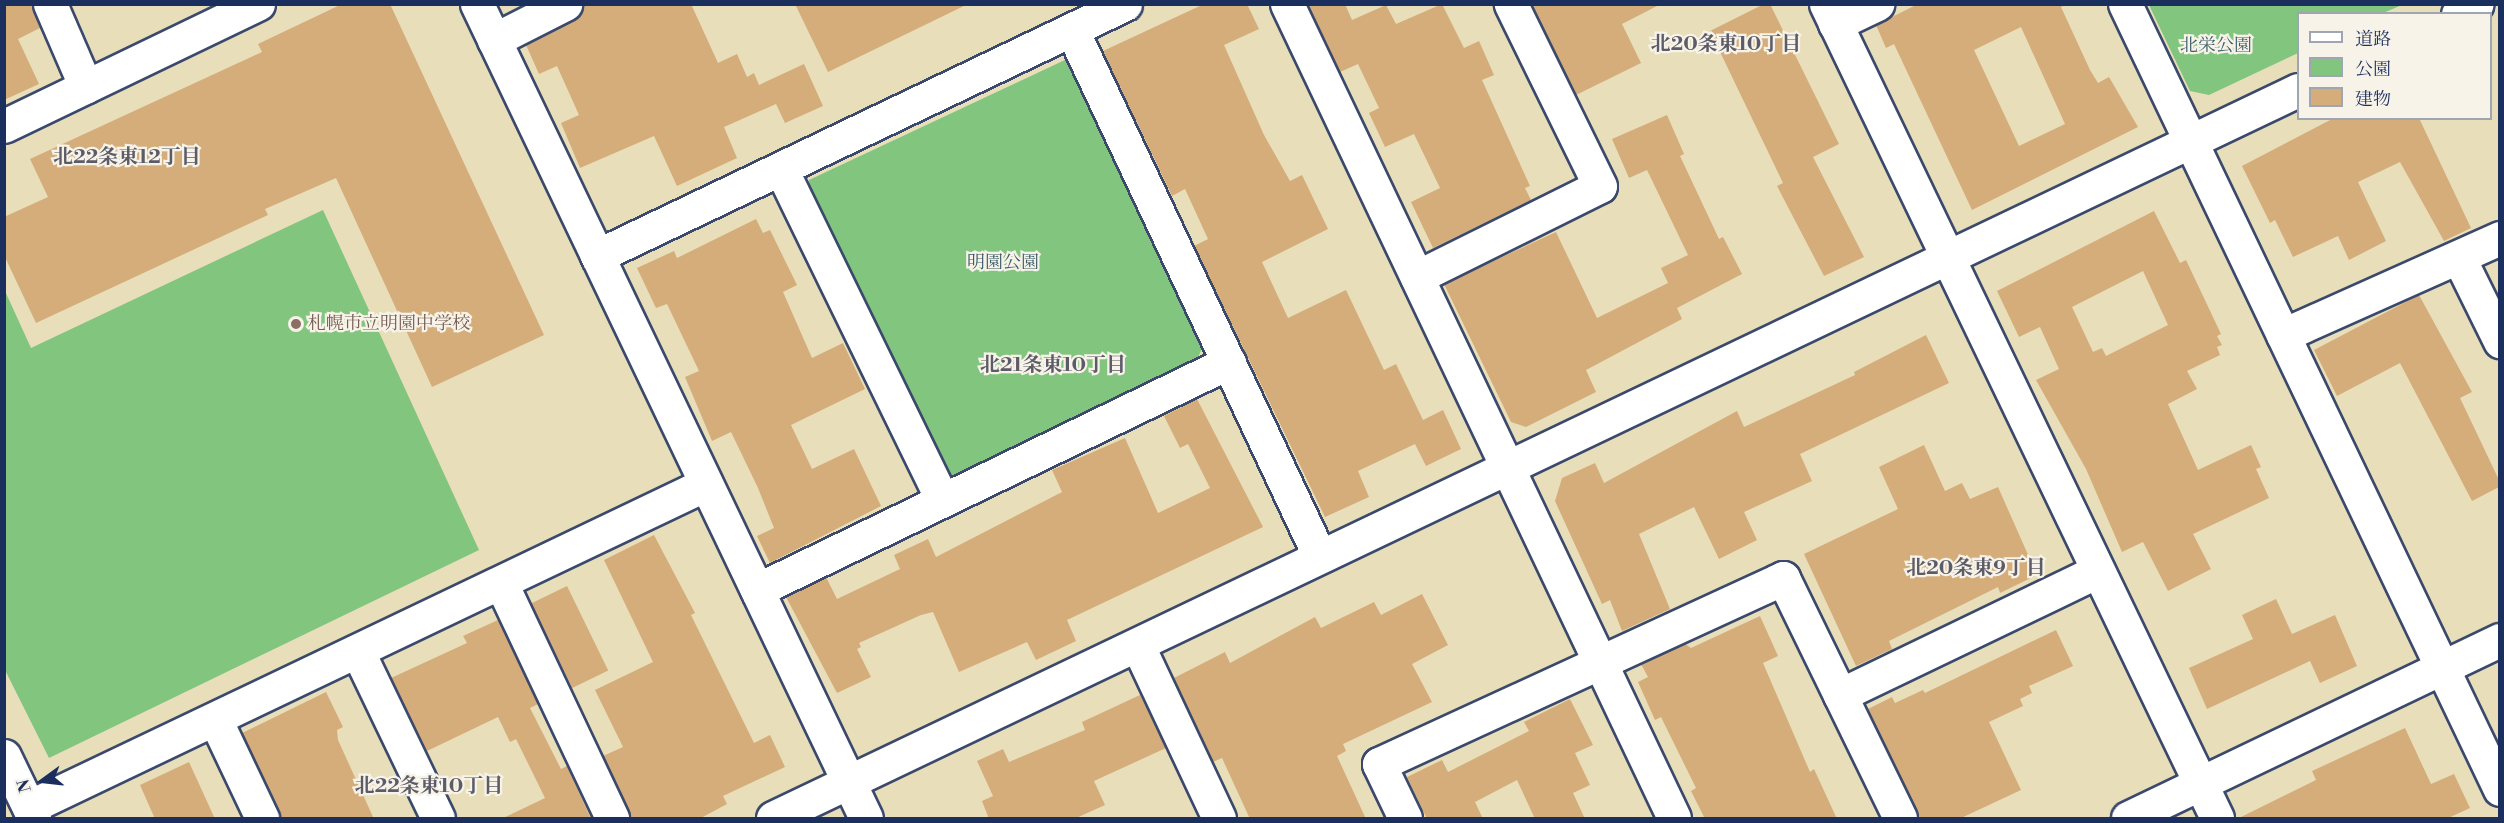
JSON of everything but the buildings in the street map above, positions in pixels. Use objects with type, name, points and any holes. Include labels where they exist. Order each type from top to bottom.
[{"type":"street","points":[[50,4],[86,87]]},
{"type":"street","points":[[4,126],[258,4]]},
{"type":"street","points":[[477,4],[866,819]]},
{"type":"street","points":[[494,40],[565,4]]},
{"type":"street","points":[[597,256],[1125,4]]},
{"type":"street","points":[[1287,4],[1674,819]]},
{"type":"street","points":[[1417,278],[1600,186],[1511,4]]},
{"type":"street","points":[[1877,4],[1831,14],[2217,819]]},
{"type":"street","points":[[2125,4],[2499,789]]},
{"type":"street","points":[[2462,12],[2476,4]]},
{"type":"street","points":[[1072,30],[1320,557]]},
{"type":"street","points":[[773,819],[1138,646],[1948,255],[2297,90]]},
{"type":"street","points":[[781,169],[942,500]]},
{"type":"street","points":[[2283,336],[2499,238]]},
{"type":"street","points":[[2459,258],[2499,341]]},
{"type":"street","points":[[757,590],[1229,362]]},
{"type":"street","points":[[4,756],[31,813],[215,719],[706,484]]},
{"type":"street","points":[[1840,695],[2098,571]]},
{"type":"street","points":[[1405,819],[1378,764],[1783,578],[1900,819]]},
{"type":"street","points":[[501,583],[612,819]]},
{"type":"street","points":[[2128,819],[2499,640]]},
{"type":"street","points":[[1138,646],[1219,819]]},
{"type":"street","points":[[358,652],[438,819]]},
{"type":"street","points":[[215,719],[262,819]]},
{"type":"green space","name":"北栄公園","points":[[2149,5],[2402,5],[2385,12],[2297,12],[2297,53],[2209,95],[2190,91]]},
{"type":"green space","name":"明園公園","points":[[1067,59],[1077,63],[1202,348],[1195,365],[952,484],[807,196],[809,180]]},
{"type":"green space","points":[[323,210],[479,550],[49,758],[5,670],[5,291],[31,348]]},
{"type":"place","name":"札幌市立明園中学校","points":[[296,324]]},
{"type":"district","name":"北20条東10丁目","points":[[1726,44]]},
{"type":"district","name":"北22条東12丁目","points":[[127,157]]},
{"type":"district","name":"北21条東10丁目","points":[[1053,365]]},
{"type":"district","name":"北20条東9丁目","points":[[1976,568]]},
{"type":"district","name":"北22条東10丁目","points":[[429,786]]}]
